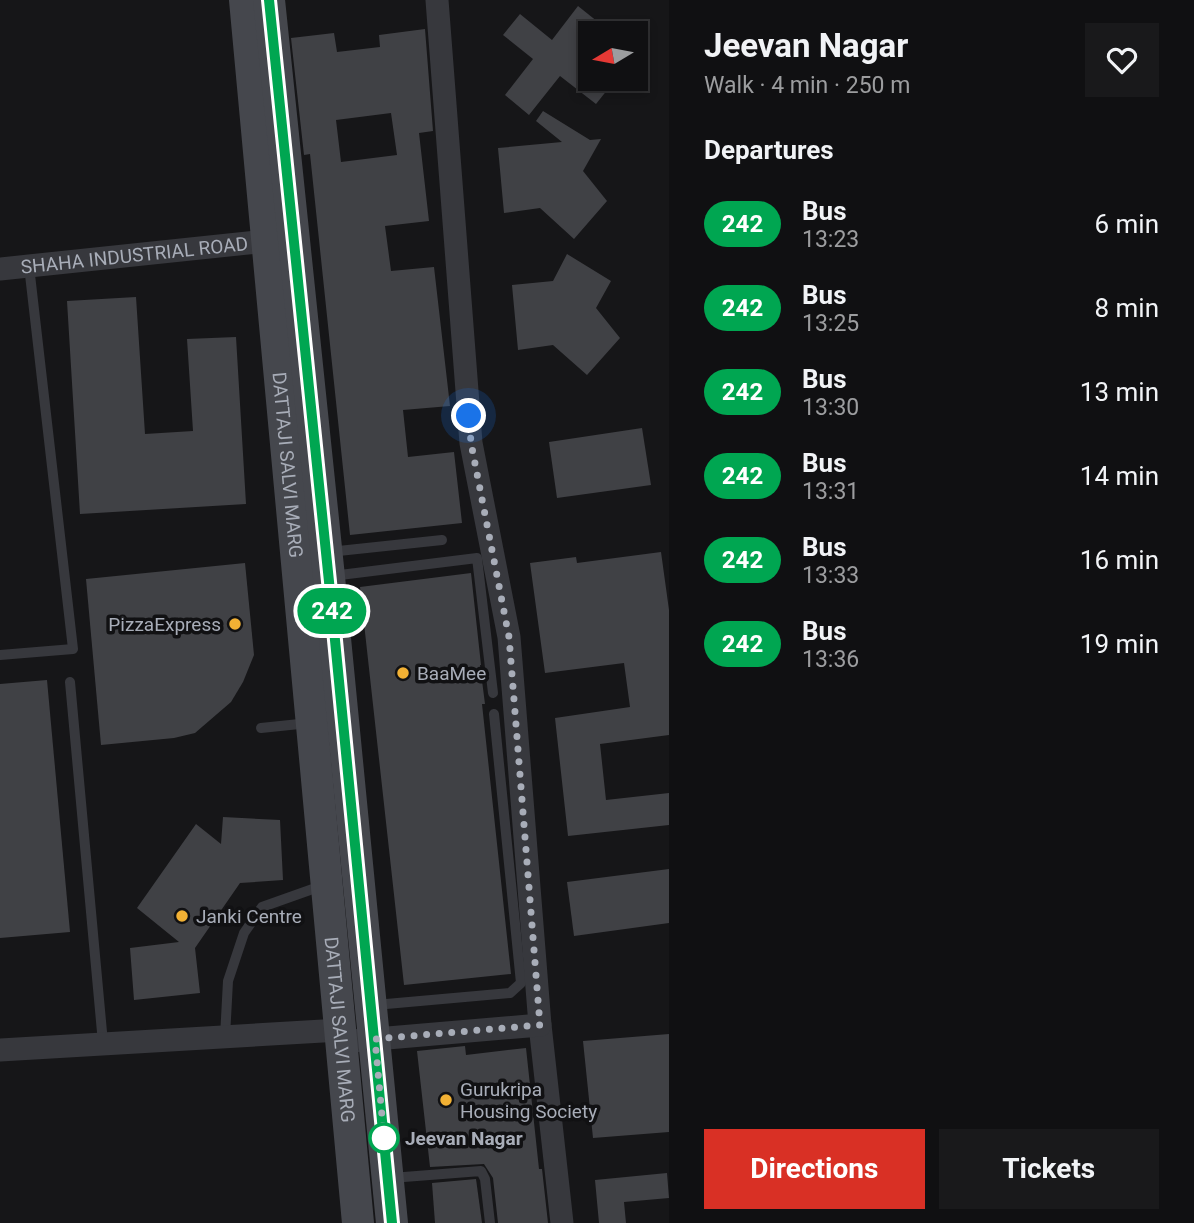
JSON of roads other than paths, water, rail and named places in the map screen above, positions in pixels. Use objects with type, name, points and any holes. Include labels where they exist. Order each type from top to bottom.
[{"type":"street","name":"DATTAJI SALVI MARG","points":[[245,0],[358,1223]]},
{"type":"street","name":"DATTAJI SALVI MARG","points":[[269,0],[392,1223]]},
{"type":"street","points":[[437,0],[471,443],[509,637],[540,1025],[562,1223]]},
{"type":"street","name":"SHAHA INDUSTRIAL ROAD","points":[[0,269],[267,241]]},
{"type":"street","points":[[0,1050],[225,1037],[341,1036],[375,1039],[540,1025]]},
{"type":"lane","points":[[0,655],[73,649],[29,266]]},
{"type":"lane","points":[[327,564],[442,540]]},
{"type":"lane","points":[[327,564],[477,558],[493,693]]},
{"type":"lane","points":[[70,682],[103,1043]]},
{"type":"lane","points":[[372,1005],[510,993],[521,983],[494,714]]},
{"type":"lane","points":[[261,728],[312,723]]},
{"type":"lane","points":[[225,1037],[228,981],[244,933],[262,907],[327,884]]},
{"type":"lane","points":[[388,1178],[481,1171],[485,1179],[490,1223]]},
{"type":"place","name":"PizzaExpress","points":[[235,624]]},
{"type":"place","name":"BaaMee","points":[[403,673]]},
{"type":"place","name":"Janki Centre","points":[[182,916]]},
{"type":"place","name":"Gurukripa Housing Society","points":[[446,1100]]},
{"type":"place","name":"Jeevan Nagar","points":[[384,1138]]}]
